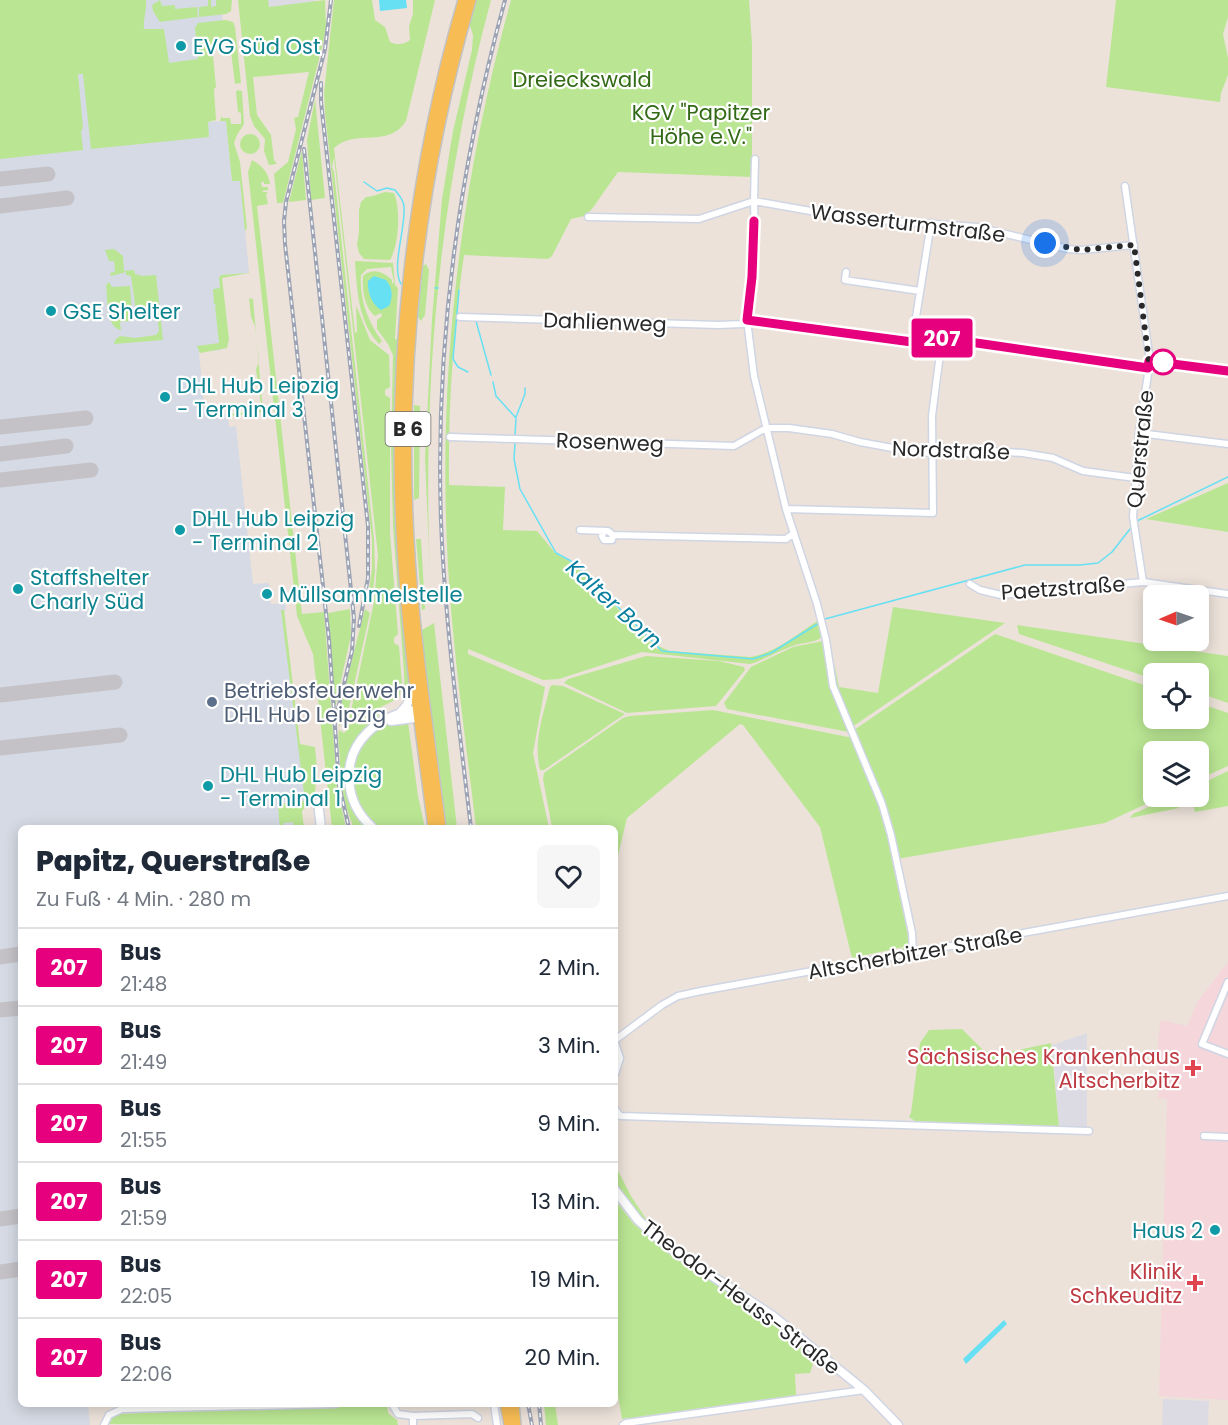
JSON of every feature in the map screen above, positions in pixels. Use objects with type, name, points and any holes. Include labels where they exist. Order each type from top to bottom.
[{"type":"main road","name":"B 6","points":[[433,825],[409,538],[408,390],[417,275],[433,142],[447,58],[463,0]]},
{"type":"main road","name":"B 6","points":[[441,825],[422,713],[414,688],[402,549],[400,402],[405,312],[414,230],[433,142],[471,0]]},
{"type":"main road","points":[[506,1407],[509,1425]]},
{"type":"main road","points":[[514,1407],[516,1425]]},
{"type":"street","points":[[755,159],[753,201],[755,242],[747,320],[754,376],[786,509],[817,604],[826,640],[833,686],[882,804],[891,836],[912,933],[913,953]]},
{"type":"street","name":"Querstraße","points":[[1125,186],[1149,364],[1139,433],[1132,517],[1143,582]]},
{"type":"street","points":[[588,217],[699,219],[753,201]]},
{"type":"street","name":"Wasserturmstraße","points":[[753,201],[850,218],[977,227],[1068,249],[1134,245]]},
{"type":"street","points":[[912,342],[931,223]]},
{"type":"street","points":[[846,272],[845,284],[920,291]]},
{"type":"street","name":"Dahlienweg","points":[[460,317],[718,325],[743,324],[747,320],[912,342],[942,338],[1149,364],[1228,371]]},
{"type":"street","points":[[786,509],[933,513],[932,416],[942,338]]},
{"type":"street","name":"Rosenweg","points":[[450,437],[734,446],[766,428]]},
{"type":"street","name":"Nordstraße","points":[[766,428],[813,430],[896,450],[933,453],[993,451],[1023,453],[1053,458],[1083,471],[1136,478]]},
{"type":"street","points":[[1139,433],[1228,444]]},
{"type":"street","points":[[580,530],[608,531],[613,536],[786,540],[793,534]]},
{"type":"street","name":"Paetzstraße","points":[[970,584],[980,590],[1001,594],[1143,582],[1228,594]]},
{"type":"street","points":[[370,825],[351,798],[348,775],[354,751],[369,731],[399,714],[407,705],[414,688]]},
{"type":"street","points":[[399,714],[422,713]]},
{"type":"street","points":[[382,723],[422,713]]},
{"type":"street","points":[[318,803],[321,825]]},
{"type":"street","name":"Altscherbitzer Straße","points":[[618,1039],[662,1005],[678,996],[1228,896]]},
{"type":"street","points":[[1228,982],[1202,1044],[1228,1054]]},
{"type":"street","points":[[618,1113],[620,1116],[1089,1131]]},
{"type":"street","points":[[1204,1136],[1228,1137]]},
{"type":"street","name":"Theodor-Heuss-Straße","points":[[618,1194],[638,1220],[668,1247],[773,1316],[864,1390],[898,1425]]},
{"type":"street","points":[[623,1425],[864,1390]]},
{"type":"street","points":[[104,1425],[109,1415],[122,1409],[208,1407]]},
{"type":"street","points":[[394,1407],[398,1414],[413,1416],[472,1414],[478,1418]]},
{"type":"street","points":[[494,1407],[496,1425]]},
{"type":"street","points":[[413,1416],[413,1425]]},
{"type":"shaded area","points":[[0,0],[221,0],[223,23],[199,27],[208,122],[226,121],[232,181],[240,180],[249,271],[248,273],[221,275],[219,278],[225,333],[221,350],[199,352],[205,416],[228,414],[229,427],[236,426],[253,584],[269,583],[271,604],[285,603],[286,610],[284,611],[306,803],[293,822],[294,825],[18,825],[18,1407],[88,1407],[90,1425],[0,1425]]},
{"type":"shaded area","points":[[255,0],[315,0],[316,11],[257,18]]},
{"type":"shaded area","name":"Klinik Schkeuditz","points":[[1228,962],[1228,1400],[1159,1396],[1167,1099],[1158,1098],[1158,1039],[1161,1020],[1187,1026],[1198,1001]]},
{"type":"shaded area","points":[[1087,1033],[1087,1128],[1059,1127],[1052,1045]]},
{"type":"shaded area","points":[[1163,1399],[1209,1401],[1208,1425],[1162,1425]]},
{"type":"green space","points":[[0,0],[146,0],[144,29],[164,29],[169,63],[198,59],[195,28],[198,23],[226,20],[233,22],[241,83],[235,84],[230,43],[212,45],[216,120],[208,122],[209,137],[91,149],[83,74],[78,74],[83,150],[0,159]]},
{"type":"green space","points":[[160,0],[162,6],[175,5],[175,9],[197,7],[198,17],[160,22],[152,5]]},
{"type":"green space","points":[[208,0],[211,0],[211,7],[216,6],[216,0],[232,0],[231,11],[226,14],[199,17],[199,7],[208,6]]},
{"type":"green space","points":[[238,0],[268,0],[269,7],[325,0],[326,28],[323,43],[283,203],[277,203],[274,174],[288,162],[296,129],[294,118],[298,117],[309,72],[253,77],[257,115],[271,135],[274,160],[277,164],[269,165],[264,151],[265,139],[254,126],[250,116]]},
{"type":"green space","points":[[334,0],[372,0],[375,20],[385,27],[390,42],[397,44],[410,40],[409,26],[413,14],[413,0],[435,0],[406,121],[390,134],[381,137],[352,139],[334,148],[355,333],[357,332],[356,305],[370,340],[389,355],[390,387],[385,390],[385,395],[390,398],[390,533],[398,634],[394,638],[394,643],[399,646],[402,684],[399,698],[379,708],[378,720],[356,742],[349,798],[352,808],[366,825],[353,825],[345,804],[338,742],[339,730],[344,733],[347,730],[374,602],[378,555],[334,157],[332,167],[374,539],[375,571],[372,602],[367,603],[372,569],[372,540],[324,93]]},
{"type":"green space","points":[[474,0],[491,0],[473,71],[459,142],[438,285],[429,430],[430,575],[425,457],[432,319],[442,199],[453,131],[472,50],[473,35],[468,20]]},
{"type":"green space","points":[[511,0],[749,0],[752,45],[752,177],[618,172],[592,209],[584,216],[571,219],[552,256],[548,259],[464,255],[452,370],[449,485],[505,487],[503,530],[537,531],[556,554],[580,570],[658,650],[658,646],[670,651],[750,657],[769,652],[819,620],[822,637],[815,641],[794,645],[750,664],[642,652],[559,679],[543,680],[468,649],[468,654],[545,687],[533,753],[548,825],[476,825],[450,599],[445,495],[450,352],[456,281],[466,210],[493,69]]},
{"type":"green space","points":[[1116,0],[1228,0],[1228,17],[1223,34],[1228,58],[1228,75],[1220,102],[1106,87]]},
{"type":"green space","points":[[237,90],[242,91],[244,124],[234,143],[240,162],[247,228],[245,231],[240,181],[232,181],[226,121],[220,121],[222,115],[222,118],[230,118],[231,124],[241,124]]},
{"type":"green space","points":[[315,99],[325,198],[311,200],[307,140]]},
{"type":"green space","points":[[250,134],[257,137],[260,144],[257,151],[250,154],[243,151],[240,144],[243,137]]},
{"type":"green space","points":[[302,150],[306,200],[289,202]]},
{"type":"green space","points":[[252,160],[264,169],[270,184],[261,182],[262,187],[268,187],[268,190],[262,191],[268,192],[266,194],[268,204],[257,206],[302,614],[324,612],[337,786],[345,825],[332,825],[313,654],[297,616],[248,172]]},
{"type":"green space","points":[[386,192],[394,193],[398,208],[397,236],[393,253],[390,260],[364,259],[357,245],[361,202],[366,197]]},
{"type":"green space","points":[[114,249],[123,256],[124,271],[134,270],[135,274],[142,276],[156,275],[163,340],[114,344],[120,336],[135,338],[156,335],[159,331],[157,313],[136,311],[131,276],[126,275],[126,272],[111,276],[110,273],[115,272],[114,261],[109,261],[105,250]]},
{"type":"green space","points":[[355,261],[393,263],[395,285],[398,288],[395,339],[400,340],[409,673],[408,694],[405,701],[393,527],[391,447],[393,355],[377,329],[377,320],[382,316],[381,313],[375,316],[366,303],[363,276],[374,271],[389,277],[392,284],[394,282],[391,267],[367,269],[361,275],[363,301],[369,318],[382,341],[379,344],[363,316]]},
{"type":"green space","points":[[426,264],[429,270],[425,315],[421,321],[418,317],[423,266]]},
{"type":"green space","points":[[249,271],[249,273],[222,278],[229,339],[227,348],[200,353],[197,346],[219,343],[215,306],[217,305],[214,304],[213,289],[220,288],[219,278],[221,275],[248,273]]},
{"type":"green space","points":[[109,282],[112,287],[130,286],[132,311],[130,321],[120,322],[121,330],[112,324],[110,318],[106,285]]},
{"type":"green space","points":[[249,298],[253,299],[257,341],[251,317]]},
{"type":"green space","points":[[259,362],[263,412],[234,416],[231,414],[262,410],[256,370]]},
{"type":"green space","points":[[414,405],[420,406],[419,498],[414,500]]},
{"type":"green space","points":[[1228,483],[1228,532],[1146,519]]},
{"type":"green space","points":[[416,539],[421,539],[425,609],[422,610]]},
{"type":"green space","points":[[893,607],[1005,623],[852,727],[836,687],[833,669],[835,667],[839,687],[878,693]]},
{"type":"green space","points":[[350,609],[351,635],[335,708],[328,613]]},
{"type":"green space","points":[[365,609],[370,613],[347,717],[339,727],[343,694]]},
{"type":"green space","points":[[281,610],[284,610],[300,744],[315,747],[318,780],[315,793],[302,811],[304,825],[294,825],[293,822],[280,825],[279,804],[305,801]]},
{"type":"green space","points":[[434,623],[457,825],[444,825],[420,631]]},
{"type":"green space","points":[[1017,625],[1143,644],[1143,651],[1194,651],[1228,656],[1228,703],[1209,696],[1209,663],[1143,663],[1143,676],[1019,634]]},
{"type":"green space","points":[[995,634],[1143,685],[1143,729],[1209,729],[1209,706],[1228,713],[1228,766],[1209,775],[1209,741],[1143,741],[1143,805],[1105,823],[897,859],[893,835],[854,730]]},
{"type":"green space","points":[[823,641],[831,688],[849,732],[727,709],[724,703],[751,667],[793,647]]},
{"type":"green space","points":[[646,656],[719,661],[744,667],[745,670],[716,706],[627,713],[564,683],[568,679]]},
{"type":"green space","points":[[552,685],[563,686],[625,714],[544,770],[540,770],[538,739],[544,708]]},
{"type":"green space","points":[[713,710],[851,736],[879,803],[890,842],[909,940],[907,951],[902,953],[903,947],[852,958],[820,827],[743,725],[740,724],[627,818],[618,856],[618,825],[551,825],[543,779],[544,773],[623,718]]},
{"type":"green space","points":[[397,722],[408,722],[424,825],[378,825],[366,814],[356,796],[354,765],[362,745],[376,730]]},
{"type":"green space","points":[[1228,771],[1228,806],[1195,812],[1194,807],[1209,807],[1209,780]]},
{"type":"green space","points":[[1149,807],[1179,808],[1130,818],[1133,814]]},
{"type":"green space","points":[[962,1029],[984,1051],[1004,1053],[1051,1043],[1059,1127],[915,1121],[909,1117],[920,1043],[929,1030]]},
{"type":"green space","points":[[618,1171],[646,1219],[673,1241],[668,1243],[639,1216],[620,1193]]},
{"type":"green space","points":[[618,1204],[633,1223],[658,1245],[770,1319],[815,1358],[810,1373],[795,1374],[796,1395],[622,1419],[618,1396]]},
{"type":"green space","points":[[387,1407],[388,1413],[397,1420],[398,1425],[108,1424],[112,1418],[120,1414]]},
{"type":"green space","points":[[544,1407],[555,1407],[558,1425],[546,1425]]},
{"type":"water","points":[[379,0],[406,0],[407,8],[380,11]]},
{"type":"water","points":[[374,276],[386,280],[391,289],[392,296],[389,306],[381,310],[373,302],[368,289],[368,281]]},
{"type":"water","points":[[1004,1320],[1007,1324],[966,1364],[963,1359]]},
{"type":"waterway","name":"Kalter Born","points":[[364,182],[377,191],[387,188],[395,190],[403,202],[404,215],[398,257],[398,277],[401,284]]},
{"type":"waterway","points":[[459,290],[453,359],[458,367],[468,372]]},
{"type":"waterway","name":"Kalter Born","points":[[476,321],[491,375]]},
{"type":"waterway","name":"Kalter Born","points":[[493,382],[496,396],[516,418],[515,436]]},
{"type":"waterway","points":[[516,417],[525,388]]},
{"type":"waterway","name":"Kalter Born","points":[[515,443],[514,459],[520,489],[556,553],[580,569],[662,651],[753,659],[771,653],[819,623]]},
{"type":"waterway","name":"Kalter Born","points":[[1137,521],[1228,477]]},
{"type":"waterway","name":"Kalter Born","points":[[825,619],[1025,565],[1098,563],[1112,552],[1130,529]]},
{"type":"taxiway","points":[[0,179],[48,174]]},
{"type":"taxiway","points":[[0,206],[67,198]]},
{"type":"taxiway","points":[[0,427],[86,418]]},
{"type":"taxiway","points":[[0,454],[66,446]]},
{"type":"taxiway","points":[[0,480],[91,470]]},
{"type":"taxiway","points":[[0,695],[115,682]]},
{"type":"taxiway","points":[[0,748],[120,735]]},
{"type":"taxiway","points":[[0,957],[18,954]]},
{"type":"taxiway","points":[[0,1010],[18,1008]]},
{"type":"taxiway","points":[[0,1219],[18,1216]]},
{"type":"taxiway","points":[[0,1272],[18,1269]]},
{"type":"railway","points":[[331,0],[325,49],[286,202],[284,221],[329,640],[339,785],[348,825]]},
{"type":"railway","points":[[471,825],[453,675],[443,560],[440,455],[442,390],[446,324],[463,193],[475,128],[505,0]]},
{"type":"railway","points":[[321,83],[321,102],[368,526],[368,578],[359,626]]},
{"type":"railway","points":[[304,149],[354,618],[352,651],[338,709]]},
{"type":"railway","points":[[529,1407],[532,1425]]},
{"type":"railway","points":[[539,1407],[541,1425]]},
{"type":"bus line","name":"207","points":[[754,221],[755,242],[747,320],[912,342],[942,338],[1148,368],[1149,361],[1228,371]]},
{"type":"place","name":"EVG Süd Ost","points":[[181,46]]},
{"type":"place","name":"GSE Shelter","points":[[51,311]]},
{"type":"place","name":"DHL Hub Leipzig - Terminal 3","points":[[165,397]]},
{"type":"place","name":"DHL Hub Leipzig - Terminal 2","points":[[180,530]]},
{"type":"place","name":"Staffshelter Charly Süd","points":[[18,589]]},
{"type":"place","name":"Müllsammelstelle","points":[[267,594]]},
{"type":"place","name":"Betriebsfeuerwehr DHL Hub Leipzig","points":[[212,702]]},
{"type":"place","name":"DHL Hub Leipzig - Terminal 1","points":[[208,786]]},
{"type":"place","name":"Sächsisches Krankenhaus Altscherbitz","points":[[1193,1068]]},
{"type":"place","name":"Haus 2","points":[[1215,1230]]},
{"type":"place","name":"Klinik Schkeuditz","points":[[1195,1283]]},
{"type":"route","points":[[1045,243],[1081,250],[1134,245],[1149,361],[1163,362]]},
{"type":"park label","name":"Dreieckswald","points":[[582,79]]},
{"type":"park label","name":"KGV \"Papitzer Höhe e.V.\"","points":[[701,124]]}]
